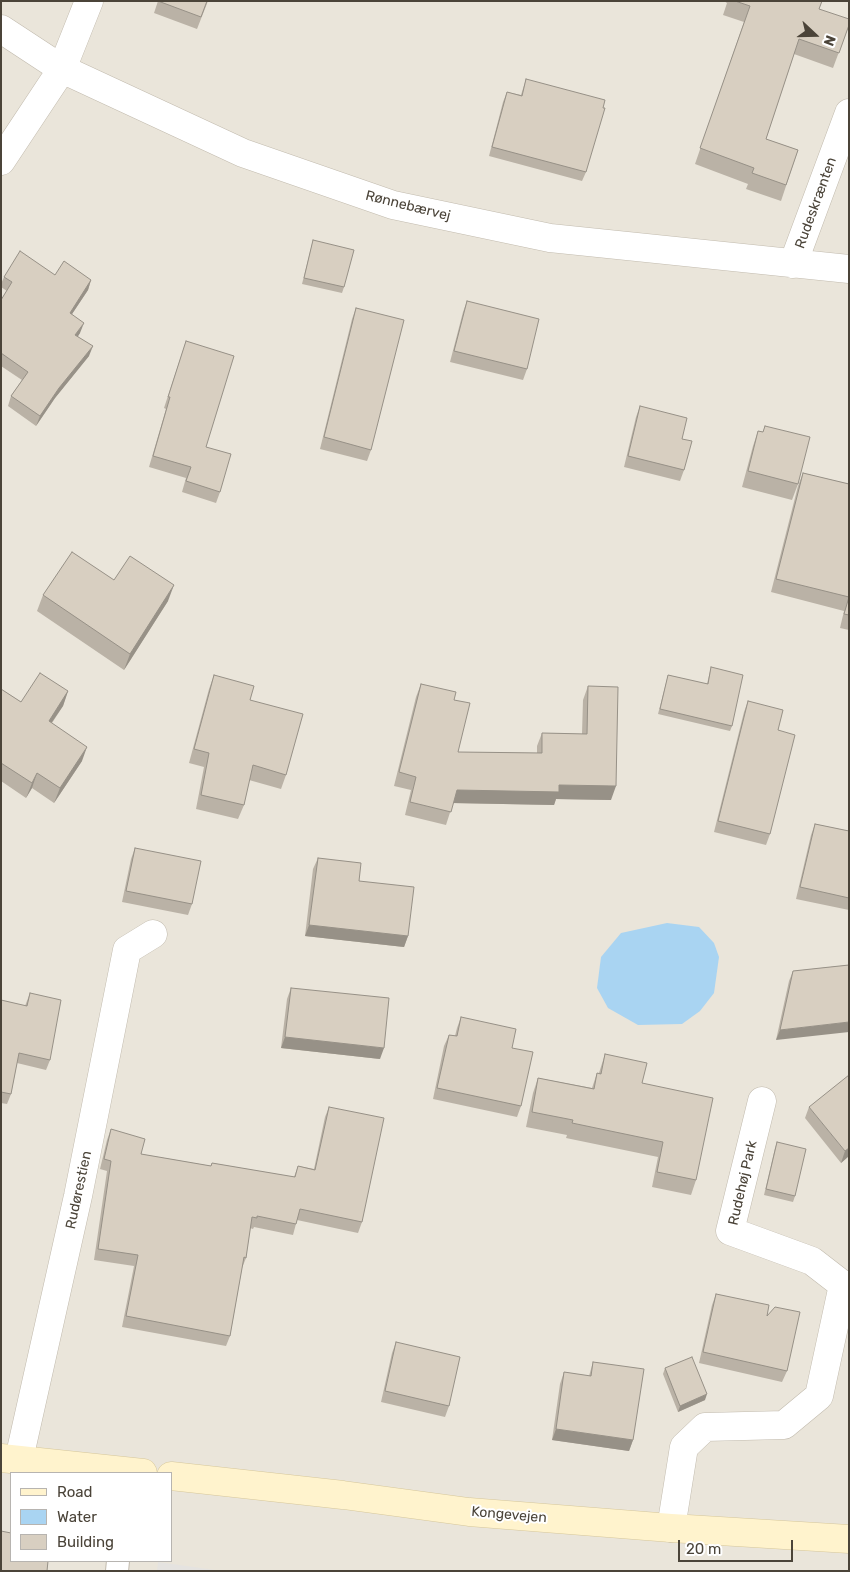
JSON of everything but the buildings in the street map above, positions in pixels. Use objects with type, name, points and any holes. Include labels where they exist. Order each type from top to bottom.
[{"type":"main road","points":[[10,1458],[126,1472]]},
{"type":"main road","name":"Kongevejen","points":[[172,1476],[343,1495],[469,1512],[670,1528],[849,1539]]},
{"type":"street","points":[[1,161],[62,69],[89,1]]},
{"type":"street","name":"Rønnebærvej","points":[[1,29],[62,69],[243,153],[393,205],[550,238],[849,269]]},
{"type":"street","name":"Rudeskrænten","points":[[793,264],[849,113]]},
{"type":"street","name":"Rudørestien","points":[[10,1458],[78,1196],[127,950],[153,934]]},
{"type":"street","name":"Rudehøj Park","points":[[670,1528],[684,1447],[705,1426],[784,1425],[819,1396],[846,1285],[812,1261],[730,1231],[762,1101]]},
{"type":"shaded area","points":[[1,1],[849,1],[849,1571],[1,1571]]},
{"type":"shaded area","points":[[158,1562],[222,1571],[157,1571]]},
{"type":"water","points":[[667,923],[699,927],[714,943],[719,957],[714,993],[700,1011],[682,1024],[638,1025],[608,1008],[597,988],[601,957],[621,933]]}]
